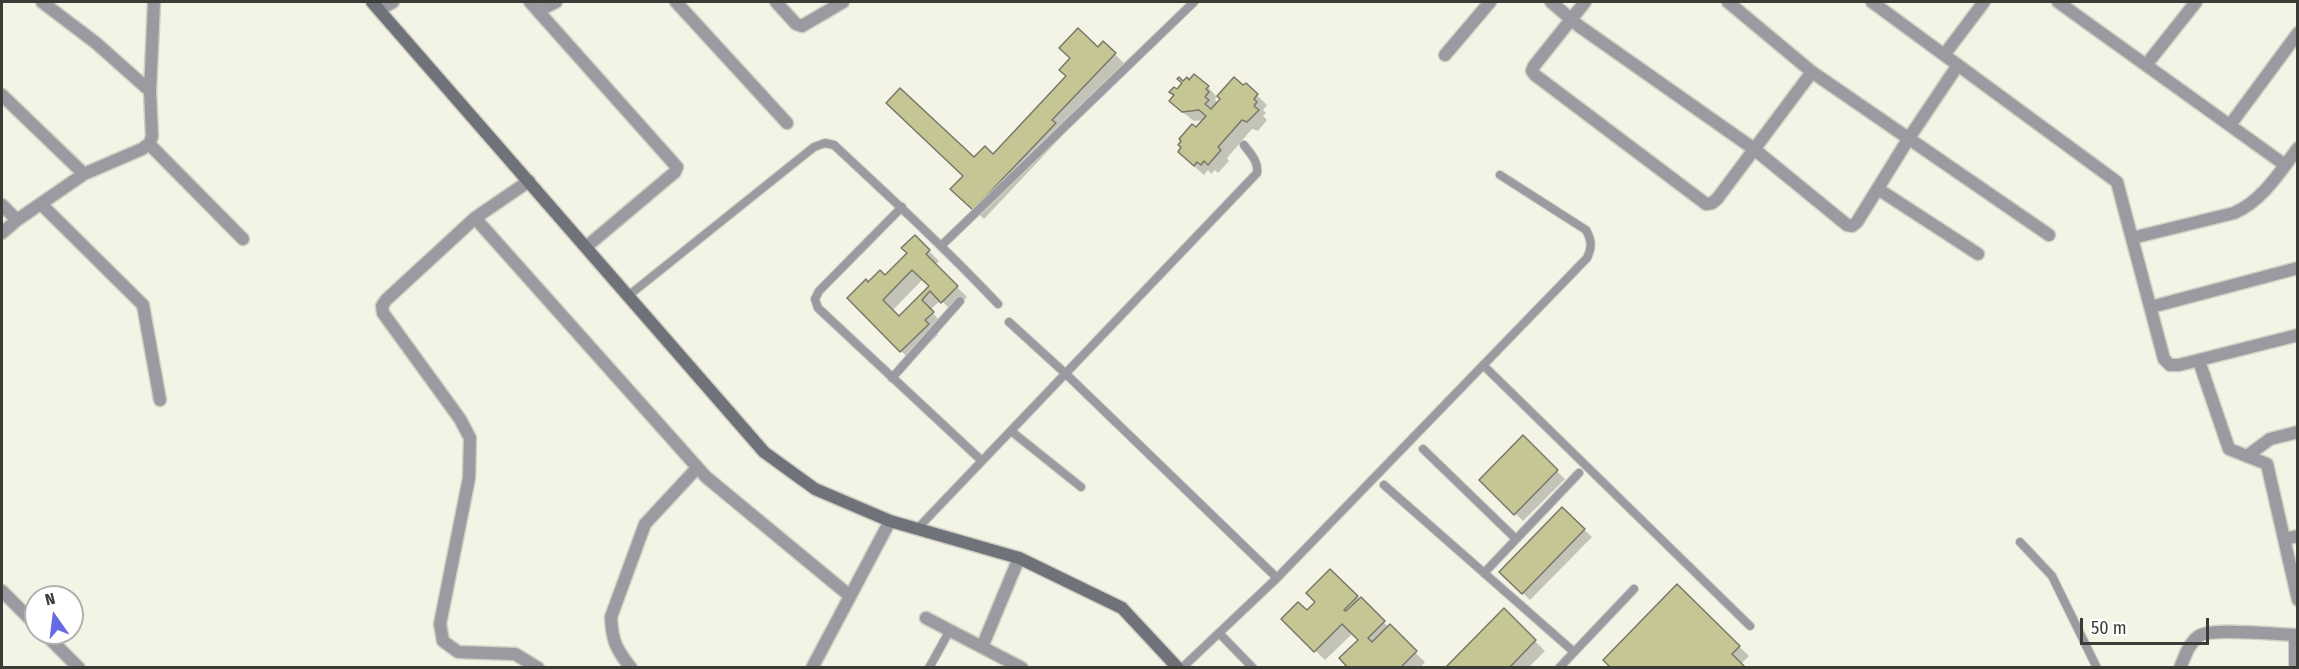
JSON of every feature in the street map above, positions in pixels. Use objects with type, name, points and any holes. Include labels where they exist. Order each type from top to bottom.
[{"type":"main road","points":[[376,6],[764,452],[814,489],[890,521],[1019,558],[1122,608],[1180,668]]},
{"type":"street","points":[[42,2],[96,43],[150,91]]},
{"type":"street","points":[[2,233],[84,174],[149,144],[152,136],[150,91],[154,2]]},
{"type":"street","points":[[376,6],[393,2]]},
{"type":"street","points":[[534,6],[556,2]]},
{"type":"street","points":[[676,2],[787,123]]},
{"type":"street","points":[[776,2],[796,24],[802,26],[843,2]]},
{"type":"street","points":[[1445,55],[1490,2]]},
{"type":"street","points":[[1551,2],[1571,19],[1754,149],[1847,225],[1852,226],[1857,222],[1958,65]]},
{"type":"street","points":[[1585,2],[1532,71],[1706,204],[1717,200],[1812,72]]},
{"type":"street","points":[[1728,2],[1812,72],[2049,235]]},
{"type":"street","points":[[1872,2],[2117,182],[2164,359],[2170,365],[2199,361],[2298,335]]},
{"type":"street","points":[[1944,54],[1984,2]]},
{"type":"street","points":[[2058,2],[2285,165]]},
{"type":"street","points":[[2146,65],[2196,2]]},
{"type":"street","points":[[534,6],[677,167],[675,172],[586,247]]},
{"type":"street","points":[[2230,125],[2298,33]]},
{"type":"street","points":[[2,95],[84,174]]},
{"type":"street","points":[[149,144],[243,239]]},
{"type":"street","points":[[2132,238],[2247,208],[2298,148]]},
{"type":"street","points":[[529,181],[475,218],[382,306],[383,313],[460,419],[470,438],[469,478],[440,624],[443,641],[458,652],[515,654],[538,668]]},
{"type":"street","points":[[1878,189],[1978,254]]},
{"type":"street","points":[[41,204],[143,305],[160,400]]},
{"type":"street","points":[[2,205],[17,220]]},
{"type":"street","points":[[475,218],[697,468],[850,596]]},
{"type":"street","points":[[2151,308],[2298,268]]},
{"type":"street","points":[[2199,361],[2229,449],[2267,465],[2298,600]]},
{"type":"street","points":[[2247,456],[2270,439],[2298,432]]},
{"type":"street","points":[[613,668],[629,665],[616,649],[611,617],[645,524],[697,468]]},
{"type":"street","points":[[812,668],[890,521]]},
{"type":"street","points":[[2284,539],[2298,536]]},
{"type":"street","points":[[982,647],[1019,558]]},
{"type":"street","points":[[2,591],[24,613]]},
{"type":"street","points":[[926,618],[1022,668]]},
{"type":"street","points":[[2180,668],[2190,644],[2201,634],[2217,632],[2295,635]]},
{"type":"street","points":[[56,645],[78,667]]},
{"type":"lane","points":[[942,245],[1194,2]]},
{"type":"lane","points":[[628,296],[814,147],[825,143],[834,145],[902,207],[999,304]]},
{"type":"lane","points":[[917,529],[1257,173],[1254,158],[1244,145]]},
{"type":"lane","points":[[1180,668],[1277,578],[1587,258],[1591,249],[1591,239],[1586,230],[1500,175]]},
{"type":"lane","points":[[902,207],[819,291],[815,299],[818,308],[827,318],[982,461]]},
{"type":"lane","points":[[892,378],[960,301]]},
{"type":"lane","points":[[1009,322],[1277,578]]},
{"type":"lane","points":[[1483,365],[1750,626]]},
{"type":"lane","points":[[1011,432],[1081,487]]},
{"type":"lane","points":[[1423,449],[1516,539]]},
{"type":"lane","points":[[1484,573],[1579,473]]},
{"type":"lane","points":[[1384,485],[1574,652]]},
{"type":"lane","points":[[2020,542],[2052,576],[2097,668]]},
{"type":"lane","points":[[1559,668],[1634,589]]},
{"type":"lane","points":[[929,668],[950,630]]},
{"type":"lane","points":[[1220,633],[1253,668]]},
{"type":"lane","points":[[2293,668],[2295,635]]},
{"type":"building","points":[[1078,28],[1098,47],[1103,41],[1116,53],[1052,120],[1056,123],[973,210],[950,189],[963,176],[886,103],[900,88],[974,157],[985,146],[993,154],[1066,76],[1059,70],[1070,58],[1059,48]]},
{"type":"building","points":[[1194,74],[1209,86],[1206,89],[1209,92],[1205,97],[1209,100],[1205,104],[1211,109],[1220,99],[1217,96],[1234,77],[1243,85],[1246,83],[1258,94],[1254,99],[1257,102],[1254,106],[1259,110],[1247,122],[1242,120],[1218,147],[1221,150],[1208,165],[1204,161],[1201,165],[1197,162],[1194,166],[1178,152],[1181,147],[1178,145],[1181,141],[1179,139],[1192,124],[1196,127],[1206,116],[1199,110],[1182,112],[1169,101],[1174,95],[1169,92],[1174,87],[1177,89],[1182,83],[1177,79],[1179,77],[1183,81],[1187,77],[1189,80]]},
{"type":"building","points":[[915,235],[930,250],[926,254],[958,286],[941,303],[930,291],[922,300],[934,312],[925,320],[929,324],[900,352],[847,298],[866,279],[868,282],[880,270],[885,275],[907,253],[901,248]],"holes":[[[912,270],[929,286],[899,316],[883,300]]]},
{"type":"building","points":[[1523,435],[1558,470],[1514,515],[1479,480]]},
{"type":"building","points":[[1562,507],[1585,529],[1522,594],[1499,572]]},
{"type":"building","points":[[1330,569],[1358,596],[1344,610],[1346,611],[1361,597],[1385,621],[1368,638],[1372,642],[1390,624],[1417,651],[1400,668],[1348,668],[1339,658],[1358,640],[1342,624],[1314,652],[1281,619],[1298,602],[1307,610],[1315,602],[1306,593]]},
{"type":"building","points":[[1677,584],[1740,646],[1732,654],[1746,668],[1611,668],[1603,660]]},
{"type":"building","points":[[1504,608],[1536,640],[1509,668],[1445,668]]}]
